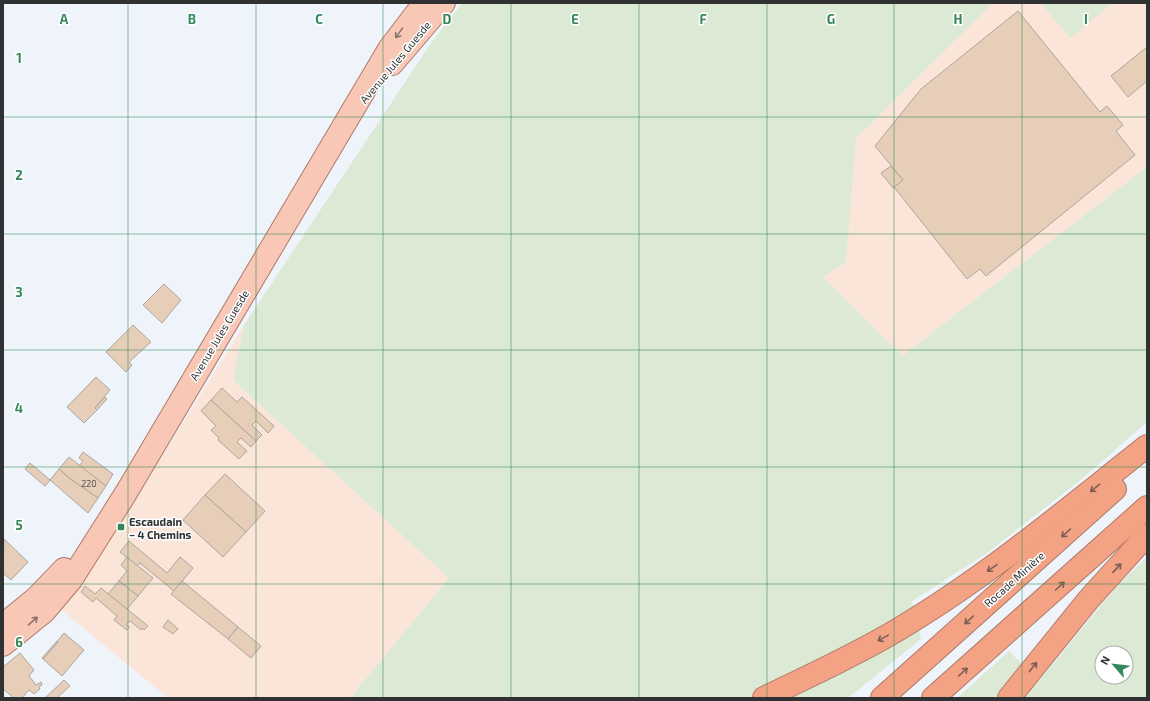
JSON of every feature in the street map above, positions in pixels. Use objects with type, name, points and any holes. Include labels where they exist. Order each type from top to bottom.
[{"type":"highway","points":[[764,698],[858,651],[925,613],[1014,552],[1147,446]]},
{"type":"highway","name":"Rocade Minière","points":[[882,698],[1147,460]]},
{"type":"highway","points":[[933,698],[1147,507]]},
{"type":"highway","points":[[1009,698],[1089,599],[1147,535]]},
{"type":"main road","name":"Avenue Jules Guesde","points":[[3,646],[44,612],[64,590],[104,528],[389,49],[404,26],[424,3]]},
{"type":"main road","name":"Avenue Jules Guesde","points":[[334,142],[380,78],[444,3]]},
{"type":"main road","name":"Avenue Jules Guesde","points":[[3,625],[36,598],[104,528]]},
{"type":"shaded area","points":[[993,3],[1041,3],[1070,37],[1113,3],[1147,3],[1147,167],[902,356],[823,277],[846,262],[856,138]]},
{"type":"shaded area","points":[[244,325],[233,380],[449,578],[350,698],[168,698],[59,608],[146,482]]},
{"type":"green space","points":[[462,3],[993,3],[856,138],[846,262],[823,277],[902,356],[1147,167],[1147,422],[1083,478],[987,553],[912,601],[921,639],[848,698],[350,698],[449,578],[233,380],[244,325],[431,43]]},
{"type":"green space","points":[[1041,3],[1113,3],[1070,38]]},
{"type":"green space","points":[[1147,557],[1147,698],[957,698],[1009,651],[1039,681],[1116,587]]},
{"type":"building","points":[[1018,11],[1100,112],[1107,106],[1123,125],[1116,131],[1135,155],[986,276],[980,269],[967,279],[894,187],[903,180],[875,146],[921,89]]},
{"type":"building","points":[[1147,47],[1147,81],[1128,97],[1111,76]]},
{"type":"building","points":[[891,166],[903,180],[893,188],[881,173]]},
{"type":"building","points":[[164,284],[181,300],[162,323],[143,305]]},
{"type":"building","points":[[133,325],[151,342],[129,362],[132,365],[126,372],[106,352]]},
{"type":"building","points":[[96,377],[110,390],[95,408],[97,410],[84,423],[67,407]]},
{"type":"building","points":[[222,388],[237,402],[242,397],[274,426],[268,433],[256,421],[252,425],[262,435],[256,441],[211,400]]},
{"type":"building","points":[[105,397],[107,399],[97,410],[95,408]]},
{"type":"building","points":[[211,400],[256,441],[251,447],[241,438],[237,442],[247,451],[239,459],[218,440],[219,438],[211,430],[216,426],[201,411]]},
{"type":"building","points":[[83,452],[113,474],[106,486],[79,466],[83,461],[79,458]]},
{"type":"building","points":[[69,457],[106,486],[98,498],[69,478],[59,469]]},
{"type":"building","points":[[30,463],[50,480],[45,486],[25,469]]},
{"type":"building","points":[[59,469],[69,478],[98,498],[88,513],[50,480]]},
{"type":"building","points":[[225,474],[265,511],[246,532],[205,495]]},
{"type":"building","points":[[205,495],[246,532],[223,557],[183,520]]},
{"type":"building","points":[[4,539],[28,562],[11,580],[3,573]]},
{"type":"building","points":[[129,541],[167,573],[180,557],[193,568],[174,591],[140,563],[137,566],[120,552]]},
{"type":"building","points":[[127,557],[153,578],[138,596],[119,581],[127,571],[121,565]]},
{"type":"building","points":[[119,581],[138,596],[127,609],[108,594]]},
{"type":"building","points":[[182,581],[238,627],[228,639],[171,594]]},
{"type":"building","points":[[85,586],[95,594],[101,588],[148,626],[144,630],[142,628],[141,630],[130,621],[126,625],[129,627],[127,630],[114,620],[117,616],[96,598],[93,602],[81,592]]},
{"type":"building","points":[[168,620],[178,629],[173,634],[163,627]]},
{"type":"building","points":[[238,627],[261,646],[251,658],[228,639]]},
{"type":"building","points":[[64,633],[84,650],[62,676],[43,659]]},
{"type":"building","points":[[57,641],[58,642],[43,659],[42,658]]},
{"type":"building","points":[[20,653],[34,670],[29,676],[36,685],[41,682],[42,685],[34,694],[29,690],[22,698],[14,698],[3,689],[3,667]]},
{"type":"building","points":[[64,680],[70,686],[57,698],[45,698]]},
{"type":"place","name":"Escaudain – 4 Chemins","points":[[121,527]]}]
